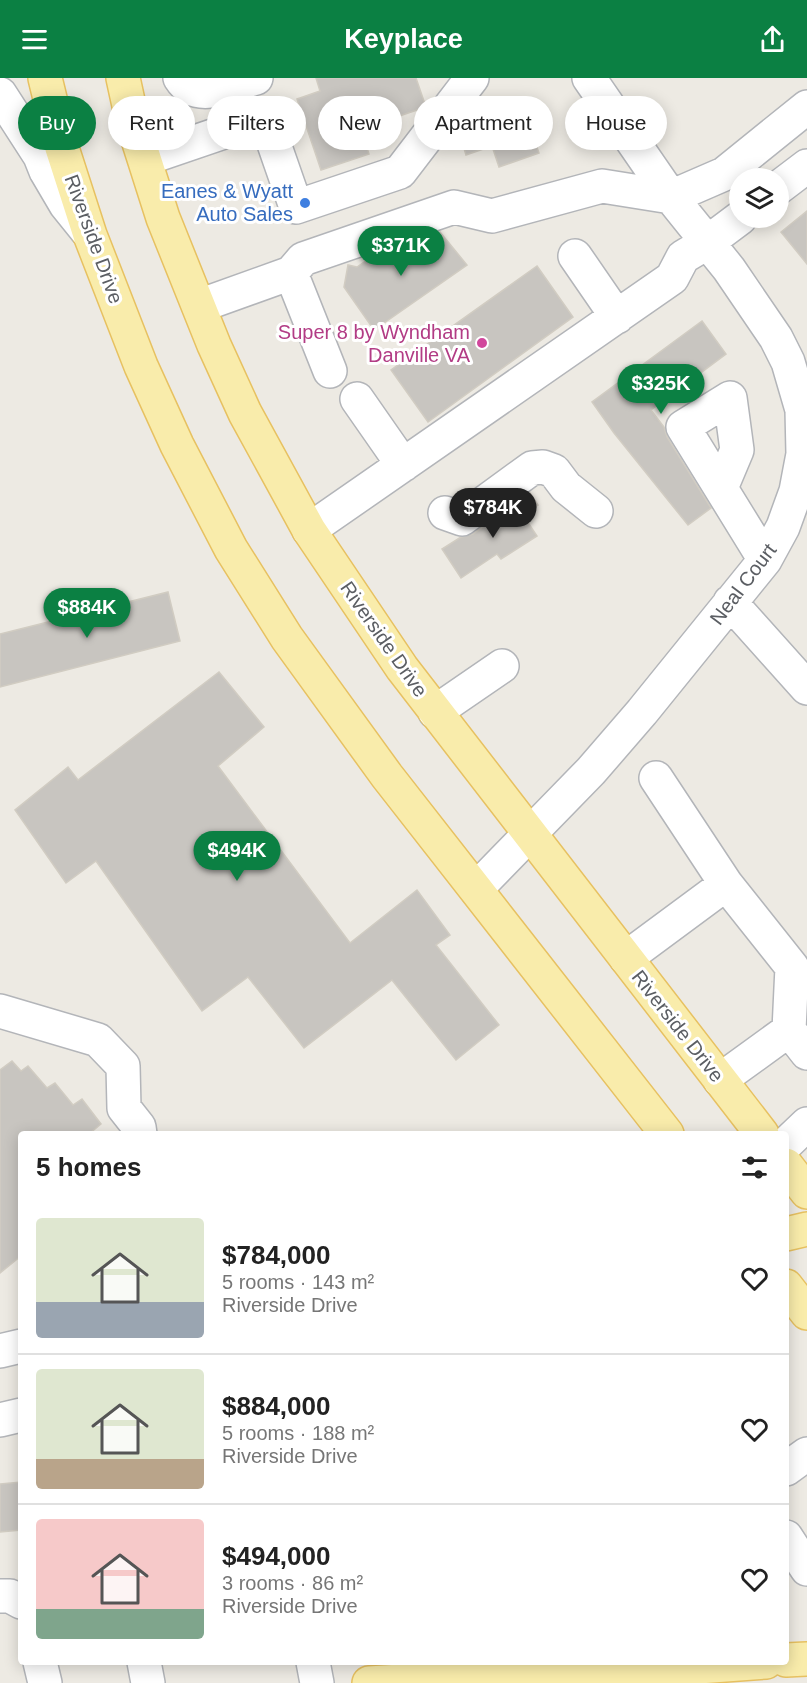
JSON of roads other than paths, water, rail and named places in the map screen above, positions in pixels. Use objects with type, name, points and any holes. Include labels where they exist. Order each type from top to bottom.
[{"type":"main road","name":"Riverside Drive","points":[[45,78],[62,148],[90,235],[141,366],[177,445],[231,549],[287,638],[387,776],[665,1131]]},
{"type":"main road","name":"Riverside Drive","points":[[123,78],[133,124],[164,218],[199,306],[245,413],[309,530],[402,668],[760,1131]]},
{"type":"main road","points":[[789,1169],[807,1192]]},
{"type":"main road","points":[[789,1233],[807,1229]]},
{"type":"main road","points":[[789,1290],[807,1313]]},
{"type":"main road","points":[[789,1660],[807,1659]]},
{"type":"main road","points":[[369,1683],[544,1672],[715,1675],[754,1665]]},
{"type":"street","points":[[180,78],[191,88],[205,92],[216,91],[256,78]]},
{"type":"street","points":[[145,159],[265,118],[296,207],[400,172],[472,78]]},
{"type":"street","name":"Neal Court","points":[[476,889],[591,771],[765,560],[783,527],[796,491],[803,454],[804,409],[788,362],[776,338],[729,269],[671,197],[589,78]]},
{"type":"street","points":[[0,94],[40,156],[66,206],[90,235]]},
{"type":"street","points":[[748,168],[807,107]]},
{"type":"street","points":[[789,180],[807,166]]},
{"type":"street","points":[[199,306],[291,273],[303,259],[454,207],[492,216],[602,186],[671,197],[729,185]]},
{"type":"street","points":[[309,530],[672,278],[683,257],[729,226]]},
{"type":"street","points":[[575,256],[617,317]]},
{"type":"street","points":[[291,273],[330,371]]},
{"type":"street","points":[[357,399],[402,465]]},
{"type":"street","points":[[445,513],[462,519],[532,468],[543,467],[554,471],[566,487],[596,511]]},
{"type":"street","points":[[721,488],[765,560]]},
{"type":"street","points":[[730,602],[807,688]]},
{"type":"street","points":[[435,711],[502,666]]},
{"type":"street","points":[[656,778],[726,884],[792,967],[798,1042],[720,1080]]},
{"type":"street","points":[[626,958],[726,884]]},
{"type":"street","points":[[0,1011],[98,1040],[123,1066],[124,1108],[140,1131]]},
{"type":"street","points":[[789,1141],[807,1124]]},
{"type":"street","points":[[0,1352],[18,1347]]},
{"type":"street","points":[[0,1420],[18,1416]]},
{"type":"street","points":[[789,1467],[807,1454]]},
{"type":"street","points":[[789,1542],[807,1569]]},
{"type":"street","points":[[0,1596],[10,1596],[18,1600]]},
{"type":"street","points":[[41,1665],[45,1683]]},
{"type":"street","points":[[145,1665],[148,1683]]},
{"type":"street","points":[[314,1665],[317,1683]]},
{"type":"place","name":"Eanes & Wyatt Auto Sales","points":[[305,203]]},
{"type":"place","name":"Super 8 by Wyndham Danville VA","points":[[482,343]]}]
